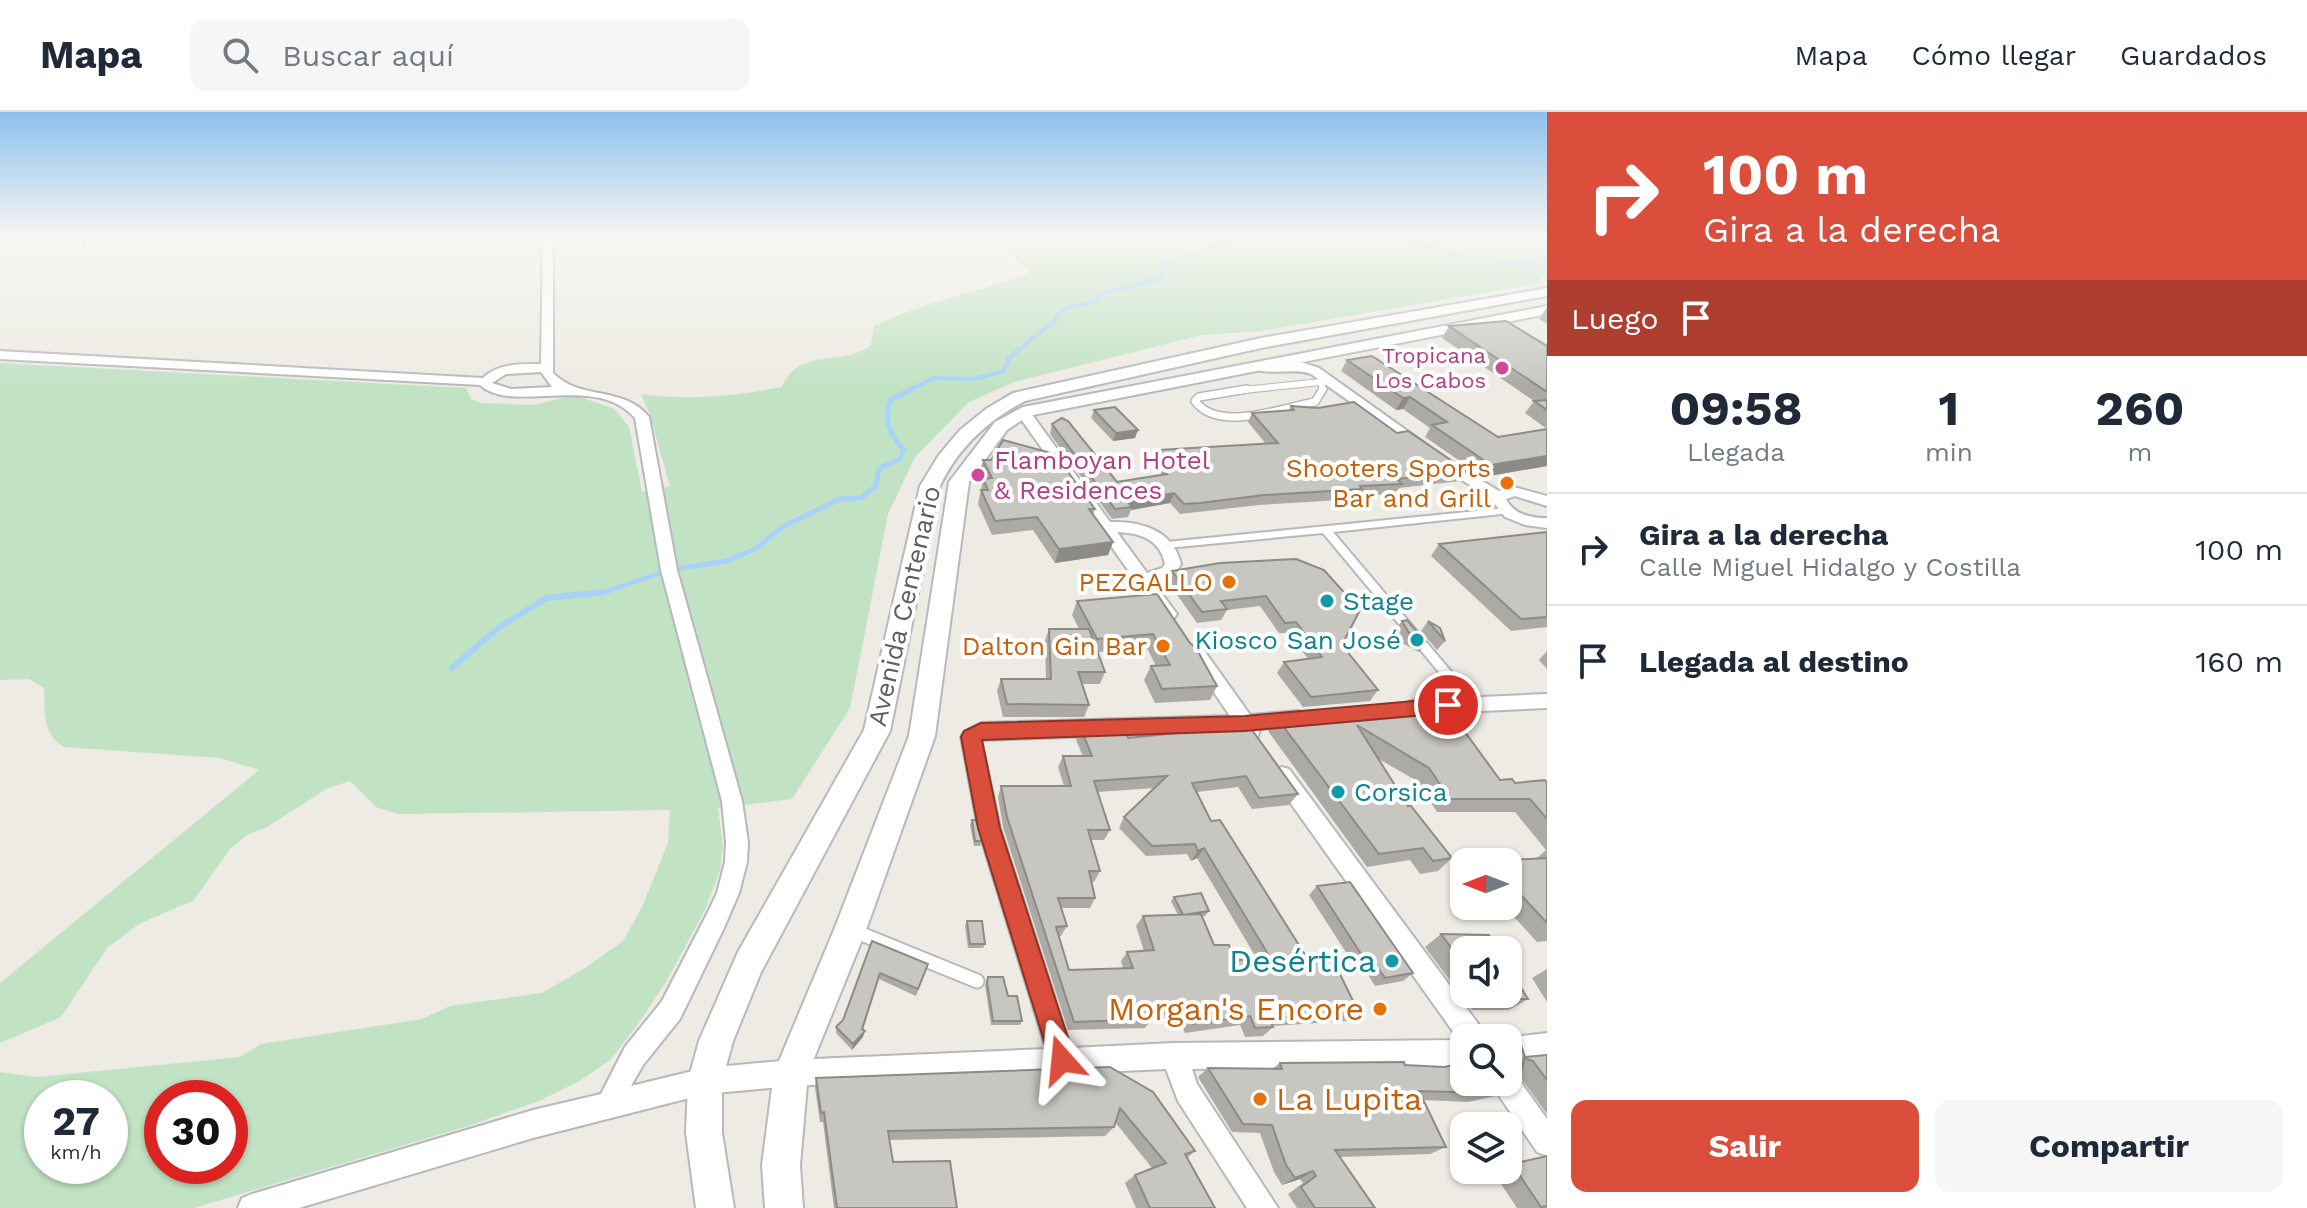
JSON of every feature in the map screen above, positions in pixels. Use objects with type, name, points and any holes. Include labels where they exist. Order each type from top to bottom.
[{"type":"main road","name":"Avenida Centenario","points":[[715,1208],[704,1133],[705,1081],[716,1041],[749,963],[877,731],[930,486],[945,460],[984,418],[1019,397],[1145,367],[1547,292]]},
{"type":"main road","name":"Avenida Centenario","points":[[784,1208],[781,1165],[791,1073],[850,930],[922,736],[959,482],[1001,426],[1023,412],[1547,310]]},
{"type":"street","points":[[547,286],[547,374],[553,382],[569,389],[621,400],[636,408],[642,417],[669,570],[732,801],[737,842],[728,893],[715,922],[671,1010],[634,1056],[610,1105]]},
{"type":"street","points":[[0,355],[485,382],[501,371],[546,368]]},
{"type":"street","points":[[1251,367],[1301,366],[1522,519],[1546,524]]},
{"type":"street","points":[[485,382],[489,389],[497,392],[569,389]]},
{"type":"street","points":[[1023,412],[1463,1024]]},
{"type":"street","points":[[1106,527],[1130,527],[1144,531],[1167,545],[1325,529],[1502,504],[1514,491],[1545,499]]},
{"type":"street","points":[[1325,529],[1472,704]]},
{"type":"street","points":[[1145,580],[1168,572],[1173,564],[1167,545]]},
{"type":"street","points":[[1399,708],[1472,704],[1544,705]]},
{"type":"street","points":[[1062,1060],[989,828],[971,737],[981,731],[1245,723],[1322,716]]},
{"type":"street","points":[[1522,1049],[1547,1046]]},
{"type":"street","points":[[252,1208],[533,1124],[705,1081],[791,1073],[1062,1060],[1450,1053]]},
{"type":"street","points":[[1174,1056],[1187,1092],[1264,1208]]},
{"type":"street","points":[[1515,1096],[1547,1142]]},
{"type":"lane","points":[[1326,382],[1315,402],[1225,419],[1203,412],[1195,401],[1199,397],[1269,385],[1326,382]]},
{"type":"lane","points":[[850,930],[977,981]]},
{"type":"green space","points":[[989,286],[1522,286],[1262,331],[1201,335],[1014,382],[969,402],[915,457],[888,514],[850,708],[792,799],[718,808],[723,846],[720,870],[705,910],[666,982],[638,1024],[610,1060],[581,1080],[539,1101],[468,1126],[194,1208],[0,1208],[0,1072],[37,1077],[240,1057],[261,1044],[422,1019],[450,1006],[542,993],[623,941],[642,907],[668,843],[670,810],[398,814],[376,807],[350,781],[328,788],[267,827],[247,835],[230,849],[194,900],[139,924],[107,948],[61,1017],[0,1043],[0,983],[259,770],[220,758],[64,747],[48,729],[44,688],[29,679],[0,680],[0,363],[466,388],[471,399],[481,403],[534,405],[574,395],[615,409],[629,427],[642,492],[670,486],[641,394],[712,396],[782,387],[799,366],[847,356],[871,345],[874,326]]},
{"type":"building","points":[[1506,321],[1547,346],[1547,392],[1449,326]]},
{"type":"building","points":[[1372,356],[1498,437],[1547,429],[1547,456],[1491,465],[1432,425],[1447,422],[1410,397],[1403,398],[1347,360]]},
{"type":"building","points":[[1547,400],[1547,410],[1534,401]]},
{"type":"building","points":[[1354,402],[1397,433],[1408,431],[1467,471],[1397,479],[1402,484],[1360,486],[1362,489],[1264,495],[1200,503],[1184,504],[1174,493],[1127,501],[1132,507],[1115,509],[1052,424],[1062,418],[1068,421],[1117,482],[1167,474],[1162,469],[1173,468],[1157,454],[1160,453],[1157,450],[1278,443],[1252,413],[1294,410],[1291,406],[1318,408]]},
{"type":"building","points":[[1115,407],[1138,430],[1116,433],[1094,410]]},
{"type":"building","points":[[1003,440],[1055,454],[1095,509],[1089,509],[1113,542],[1059,549],[1037,517],[995,521],[981,490],[988,490],[983,479],[992,478],[983,460],[991,460]]},
{"type":"building","points":[[1547,532],[1547,617],[1521,619],[1439,544]]},
{"type":"building","points":[[1296,559],[1324,570],[1360,610],[1342,645],[1378,690],[1311,697],[1284,662],[1322,657],[1296,622],[1285,623],[1266,596],[1221,601],[1227,609],[1202,612],[1172,571],[1220,563]]},
{"type":"building","points":[[1157,594],[1196,648],[1217,686],[1162,689],[1151,666],[1170,665],[1153,634],[1097,639],[1077,601]]},
{"type":"building","points":[[1407,620],[1426,643],[1409,633],[1402,621]]},
{"type":"building","points":[[1428,621],[1440,628],[1445,641]]},
{"type":"building","points":[[1049,629],[1089,629],[1105,672],[1078,672],[1089,705],[1007,704],[1001,679],[1051,679]]},
{"type":"building","points":[[1396,706],[1446,706],[1500,780],[1512,779],[1515,783],[1545,780],[1547,819],[1530,799],[1450,799],[1429,768],[1357,725],[1408,806],[1450,858],[1433,861],[1423,848],[1379,854],[1277,718]]},
{"type":"building","points":[[1247,723],[1298,794],[1259,798],[1246,776],[1192,783],[1211,821],[1220,820],[1309,961],[1333,960],[1359,1013],[1269,1018],[1273,1027],[1255,1028],[1250,1016],[1193,1024],[1187,1009],[1150,1011],[1152,1019],[1074,1022],[1007,817],[1001,786],[1071,786],[1063,756],[1092,756],[1081,729],[1123,727],[1128,738],[1188,732],[1185,726]],"holes":[[[1167,776],[1124,817],[1152,846],[1195,844],[1198,851],[1204,848],[1271,959],[1235,960],[1229,945],[1214,945],[1201,914],[1143,916],[1154,950],[1127,952],[1133,968],[1069,970],[1056,927],[1067,926],[1058,898],[1095,898],[1089,871],[1100,871],[1088,830],[1110,830],[1094,781]]]},
{"type":"building","points":[[972,820],[976,820],[982,841],[975,841]]},
{"type":"building","points":[[1547,858],[1547,923],[1522,896],[1522,859]]},
{"type":"building","points":[[1350,882],[1413,973],[1385,978],[1374,962],[1367,963],[1317,886]]},
{"type":"building","points":[[1201,893],[1209,911],[1183,915],[1174,897]]},
{"type":"building","points":[[967,921],[982,921],[985,944],[970,944]]},
{"type":"building","points":[[1441,934],[1490,936],[1450,936],[1450,946]]},
{"type":"building","points":[[872,941],[928,964],[918,989],[880,973],[862,1029],[865,1031],[853,1044],[836,1027],[843,1020]]},
{"type":"building","points":[[988,977],[1003,977],[1008,996],[1017,996],[1022,1021],[993,1021]]},
{"type":"building","points":[[1522,1048],[1525,1057],[1547,1055],[1547,1080],[1533,1061],[1524,1058],[1522,1070]]},
{"type":"building","points":[[1404,1062],[1405,1065],[1450,1066],[1450,1092],[1419,1091],[1446,1147],[1335,1150],[1375,1208],[1315,1208],[1301,1187],[1316,1176],[1313,1171],[1295,1178],[1286,1165],[1272,1125],[1243,1124],[1208,1068],[1282,1069],[1280,1063]]},
{"type":"building","points":[[1110,1067],[1153,1092],[1195,1151],[1185,1154],[1215,1208],[1150,1208],[1135,1175],[1166,1163],[1120,1108],[1114,1127],[888,1131],[893,1162],[950,1161],[957,1208],[837,1208],[824,1112],[821,1113],[816,1078]]},
{"type":"building","points":[[1547,1156],[1547,1206],[1541,1207],[1522,1179],[1522,1162]]},
{"type":"waterway","points":[[605,592],[669,570],[726,561],[757,548],[782,527],[840,499],[861,498],[876,486],[879,468],[899,460],[904,450],[889,427],[890,400],[934,378],[974,379],[1004,371],[1009,358],[1054,321],[1058,314],[1069,307],[1094,302],[1099,294],[1131,286]]},
{"type":"waterway","points":[[452,668],[497,629],[546,598],[605,592]]},
{"type":"waterway","points":[[599,594],[605,592]]},
{"type":"place","name":"Tropicana Los Cabos","points":[[1502,368]]},
{"type":"place","name":"Flamboyan Hotel & Residences","points":[[978,475]]},
{"type":"place","name":"Shooters Sports Bar and Grill","points":[[1507,483]]},
{"type":"place","name":"PEZGALLO","points":[[1229,582]]},
{"type":"place","name":"Stage","points":[[1327,601]]},
{"type":"place","name":"Kiosco San José","points":[[1417,640]]},
{"type":"place","name":"Dalton Gin Bar","points":[[1163,646]]},
{"type":"place","name":"Corsica","points":[[1338,792]]},
{"type":"place","name":"Desértica","points":[[1392,961]]},
{"type":"place","name":"Morgan's Encore","points":[[1380,1009]]},
{"type":"place","name":"La Lupita","points":[[1260,1099]]},
{"type":"route","points":[[1062,1060],[989,828],[971,737],[981,731],[1245,723],[1448,705]]}]
